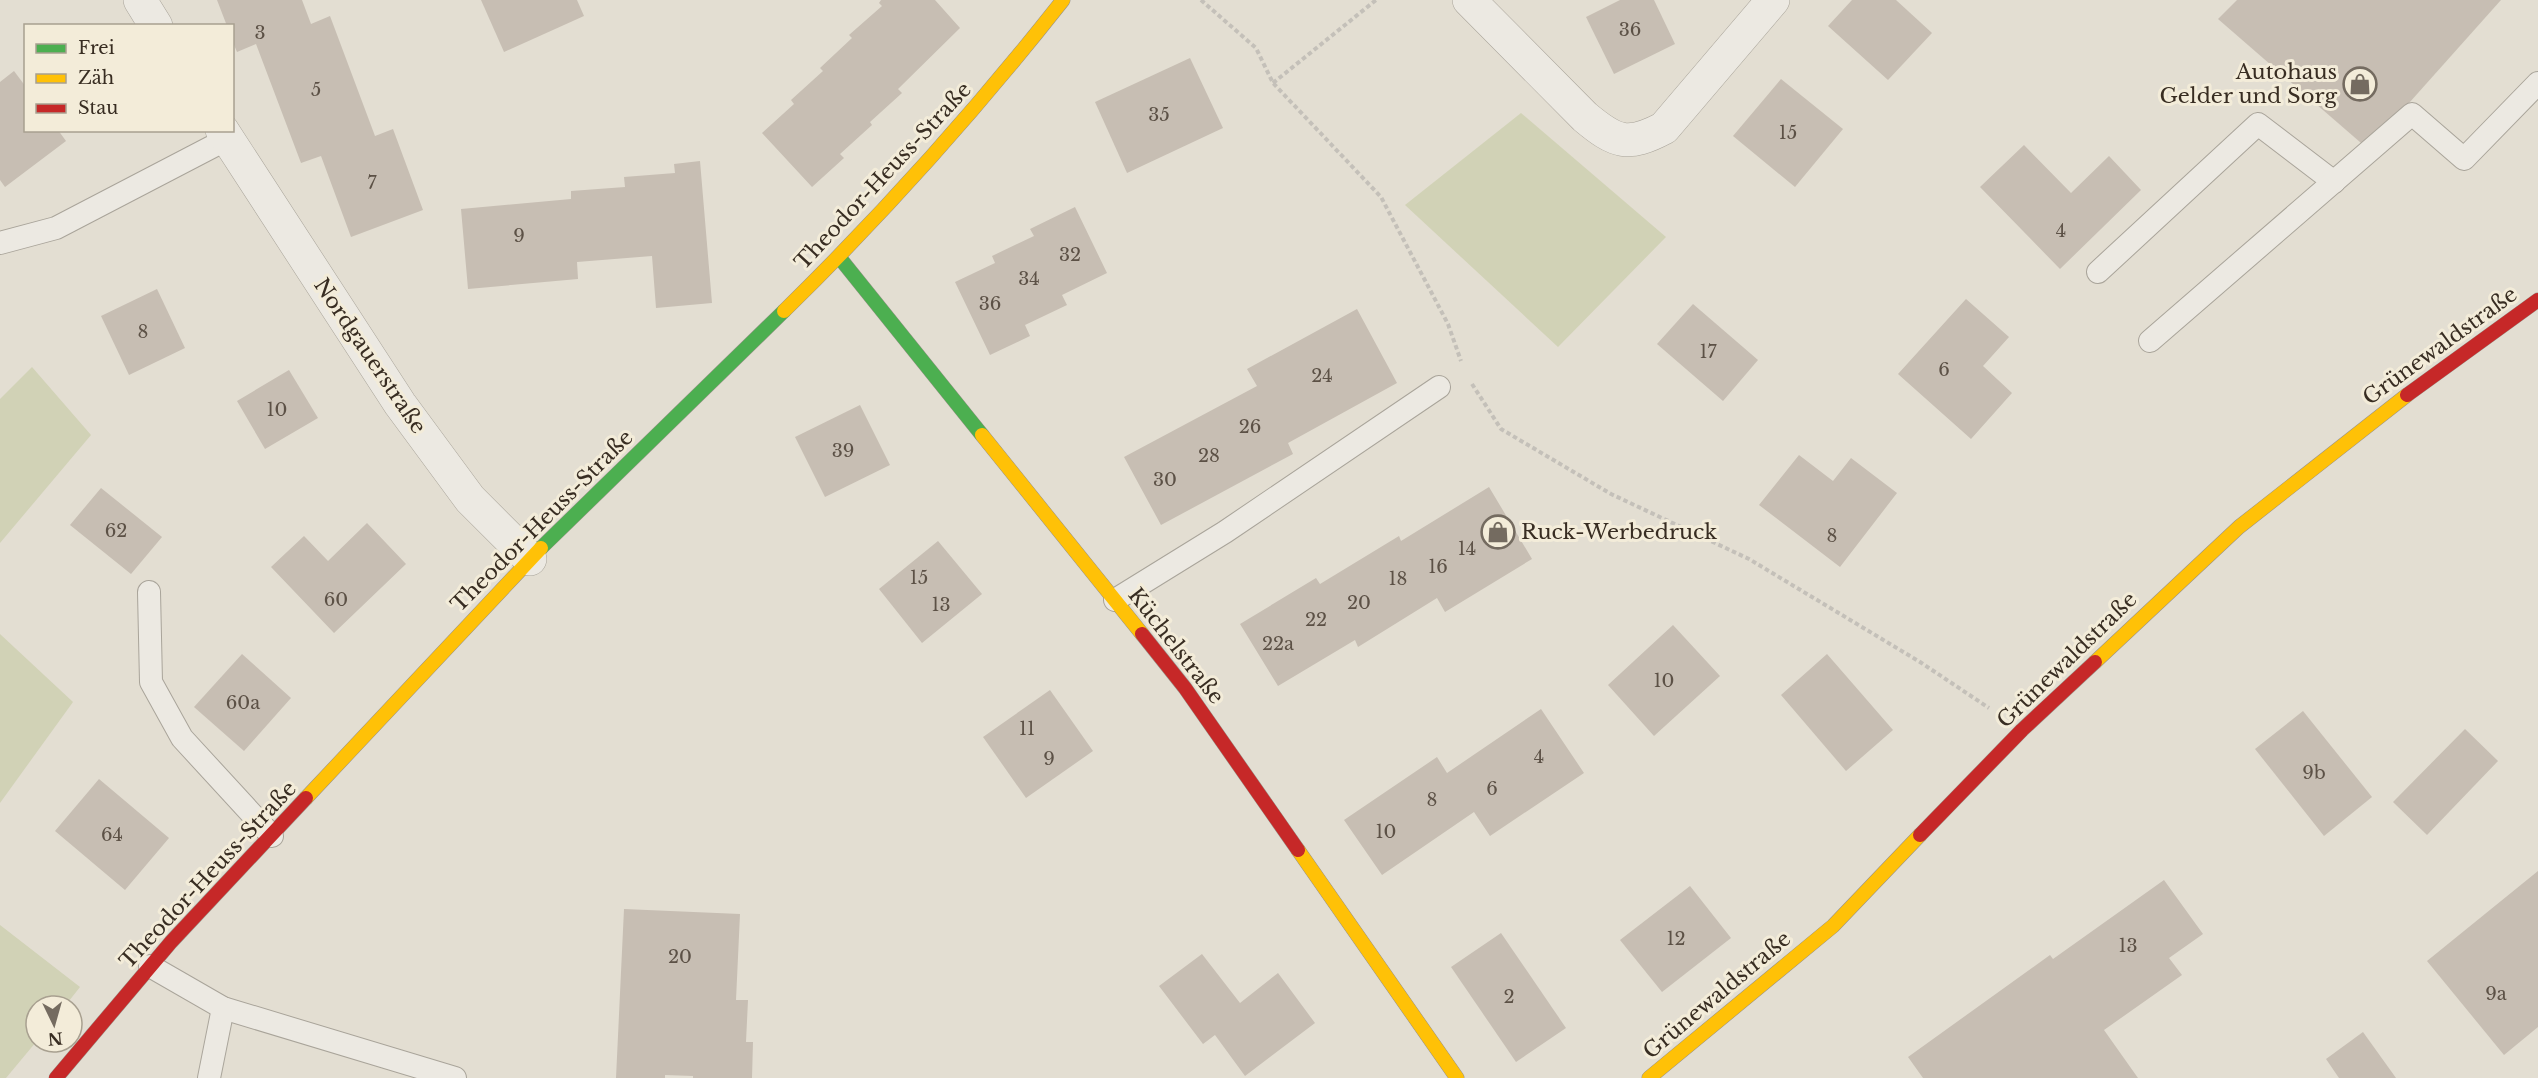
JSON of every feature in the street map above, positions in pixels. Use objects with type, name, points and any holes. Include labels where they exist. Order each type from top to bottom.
[{"type":"street","points":[[140,0],[155,24]]},
{"type":"street","name":"Theodor-Heuss-Straße","points":[[56,1078],[150,966],[530,559],[839,257],[992,90],[1063,0]]},
{"type":"street","points":[[1469,0],[1586,117],[1602,131],[1622,141],[1642,140],[1664,128],[1773,0]]},
{"type":"street","name":"Nordgauerstraße","points":[[224,135],[400,404],[470,499],[530,559]]},
{"type":"street","name":"Küchelstraße","points":[[839,257],[1185,688],[1457,1078]]},
{"type":"street","name":"Grünewaldstraße","points":[[1649,1078],[1833,926],[2022,730],[2239,527],[2419,385],[2538,300]]},
{"type":"lane","points":[[2150,341],[2412,114],[2464,159],[2538,83]]},
{"type":"lane","points":[[2098,272],[2258,124],[2334,182]]},
{"type":"lane","name":"Nordgauerstraße","points":[[0,243],[56,228],[224,135]]},
{"type":"lane","points":[[1114,600],[1225,532],[1439,387]]},
{"type":"lane","points":[[149,592],[151,682],[182,738],[272,836]]},
{"type":"lane","points":[[150,966],[223,1008],[455,1078]]},
{"type":"lane","points":[[209,1078],[223,1008]]},
{"type":"path","points":[[1201,0],[1256,48],[1273,83],[1381,197],[1448,324],[1462,364]]},
{"type":"path","points":[[1273,83],[1376,0]]},
{"type":"path","points":[[1466,375],[1501,429],[1611,494],[1749,559],[1920,662],[2022,730]]},
{"type":"green space","points":[[1521,113],[1666,237],[1558,347],[1405,205]]},
{"type":"green space","points":[[32,367],[91,435],[0,543],[0,399]]},
{"type":"green space","points":[[0,634],[73,702],[0,803]]},
{"type":"green space","points":[[0,925],[80,987],[74,994],[24,994],[24,1054],[26,1054],[6,1078],[0,1078]]},
{"type":"building","points":[[217,0],[302,0],[311,24],[330,16],[375,136],[393,129],[423,210],[351,237],[321,156],[301,163],[256,44],[237,52],[234,45],[234,24],[226,24]]},
{"type":"building","points":[[481,0],[577,0],[584,16],[504,52]]},
{"type":"building","points":[[881,0],[935,0],[960,28],[898,89],[902,93],[840,154],[844,158],[812,187],[762,133],[794,104],[791,100],[823,71],[820,68],[852,38],[849,35],[882,6],[879,3]]},
{"type":"building","points":[[1620,0],[1654,0],[1675,44],[1614,74],[1586,17]]},
{"type":"building","points":[[1852,0],[1896,0],[1932,33],[1888,80],[1828,26]]},
{"type":"building","name":"Autohaus Gelder und Sorg","points":[[2237,0],[2501,0],[2368,149],[2218,19]]},
{"type":"building","points":[[1190,58],[1223,128],[1127,173],[1095,102]]},
{"type":"building","points":[[14,71],[24,84],[24,132],[59,132],[66,141],[5,187],[0,180],[0,82]]},
{"type":"building","points":[[1781,79],[1843,129],[1795,187],[1733,136]]},
{"type":"building","points":[[2024,145],[2071,193],[2109,156],[2141,190],[2060,269],[1980,187]]},
{"type":"building","points":[[700,161],[712,303],[656,308],[652,256],[577,262],[578,279],[468,289],[461,209],[571,199],[571,191],[625,187],[624,177],[675,173],[674,164]]},
{"type":"building","points":[[1075,207],[1107,273],[1062,295],[1067,305],[1025,325],[1030,336],[990,355],[955,282],[995,263],[992,256],[1034,236],[1030,229]]},
{"type":"building","points":[[157,289],[185,348],[129,375],[101,316]]},
{"type":"building","points":[[1966,299],[2009,337],[1983,366],[2012,393],[1971,439],[1898,374]]},
{"type":"building","points":[[1693,304],[1758,360],[1723,401],[1657,344]]},
{"type":"building","points":[[1357,309],[1397,383],[1288,443],[1293,454],[1161,525],[1124,457],[1257,386],[1247,369]]},
{"type":"building","points":[[289,370],[318,418],[265,449],[237,401]]},
{"type":"building","points":[[860,405],[890,465],[825,497],[795,437]]},
{"type":"building","points":[[1799,455],[1833,481],[1851,458],[1897,493],[1840,567],[1759,505]]},
{"type":"building","points":[[1489,487],[1532,559],[1445,612],[1437,598],[1358,647],[1355,640],[1278,686],[1240,624],[1316,578],[1320,584],[1399,536],[1401,541]]},
{"type":"building","points":[[101,488],[162,537],[131,574],[70,525]]},
{"type":"building","points":[[367,523],[406,564],[334,633],[271,567],[304,536],[328,561]]},
{"type":"building","points":[[938,541],[982,594],[922,643],[879,589]]},
{"type":"building","points":[[1673,625],[1720,676],[1654,736],[1608,685]]},
{"type":"building","points":[[242,654],[291,698],[244,751],[194,707]]},
{"type":"building","points":[[1827,654],[1893,730],[1846,771],[1781,695]]},
{"type":"building","points":[[1050,690],[1093,751],[1026,798],[983,737]]},
{"type":"building","points":[[1541,709],[1584,773],[1490,836],[1474,812],[1382,875],[1344,820],[1437,757],[1447,773]]},
{"type":"building","points":[[2303,711],[2372,797],[2324,836],[2255,749]]},
{"type":"building","points":[[2465,729],[2498,761],[2427,835],[2393,802]]},
{"type":"building","points":[[99,779],[169,838],[125,890],[55,831]]},
{"type":"building","points":[[2538,871],[2538,1027],[2504,1055],[2427,961]]},
{"type":"building","points":[[2164,880],[2203,934],[2169,958],[2182,975],[2104,1030],[2138,1078],[1923,1078],[1908,1057],[2050,955],[2053,959]]},
{"type":"building","points":[[1690,886],[1731,938],[1662,992],[1620,940]]},
{"type":"building","points":[[624,909],[740,914],[736,1000],[748,1000],[746,1042],[753,1042],[752,1078],[693,1078],[693,1076],[665,1075],[665,1078],[616,1078]]},
{"type":"building","points":[[1501,933],[1566,1028],[1516,1062],[1451,967]]},
{"type":"building","points":[[1202,954],[1240,1003],[1278,973],[1315,1023],[1245,1076],[1215,1035],[1203,1044],[1159,986]]},
{"type":"building","points":[[2363,1032],[2396,1078],[2339,1078],[2326,1059]]},
{"type":"traffic: fast","points":[[839,257],[982,435]]},
{"type":"traffic: fast","points":[[541,548],[784,311]]},
{"type":"traffic: slow","points":[[784,311],[929,160],[1063,0]]},
{"type":"traffic: slow","points":[[2095,662],[2239,527],[2407,395]]},
{"type":"traffic: slow","points":[[982,435],[1142,634]]},
{"type":"traffic: slow","points":[[306,798],[541,548]]},
{"type":"traffic: slow","points":[[1649,1078],[1833,926],[1920,835]]},
{"type":"traffic: slow","points":[[1298,850],[1457,1078]]},
{"type":"traffic: jam","points":[[2407,395],[2538,300]]},
{"type":"traffic: jam","points":[[1142,634],[1185,688],[1298,850]]},
{"type":"traffic: jam","points":[[1920,835],[2022,730],[2095,662]]},
{"type":"traffic: jam","points":[[56,1078],[171,942],[306,798]]},
{"type":"place","name":"Autohaus Gelder und Sorg","points":[[2360,84]]},
{"type":"place","name":"Ruck-Werbedruck","points":[[1498,532]]}]
